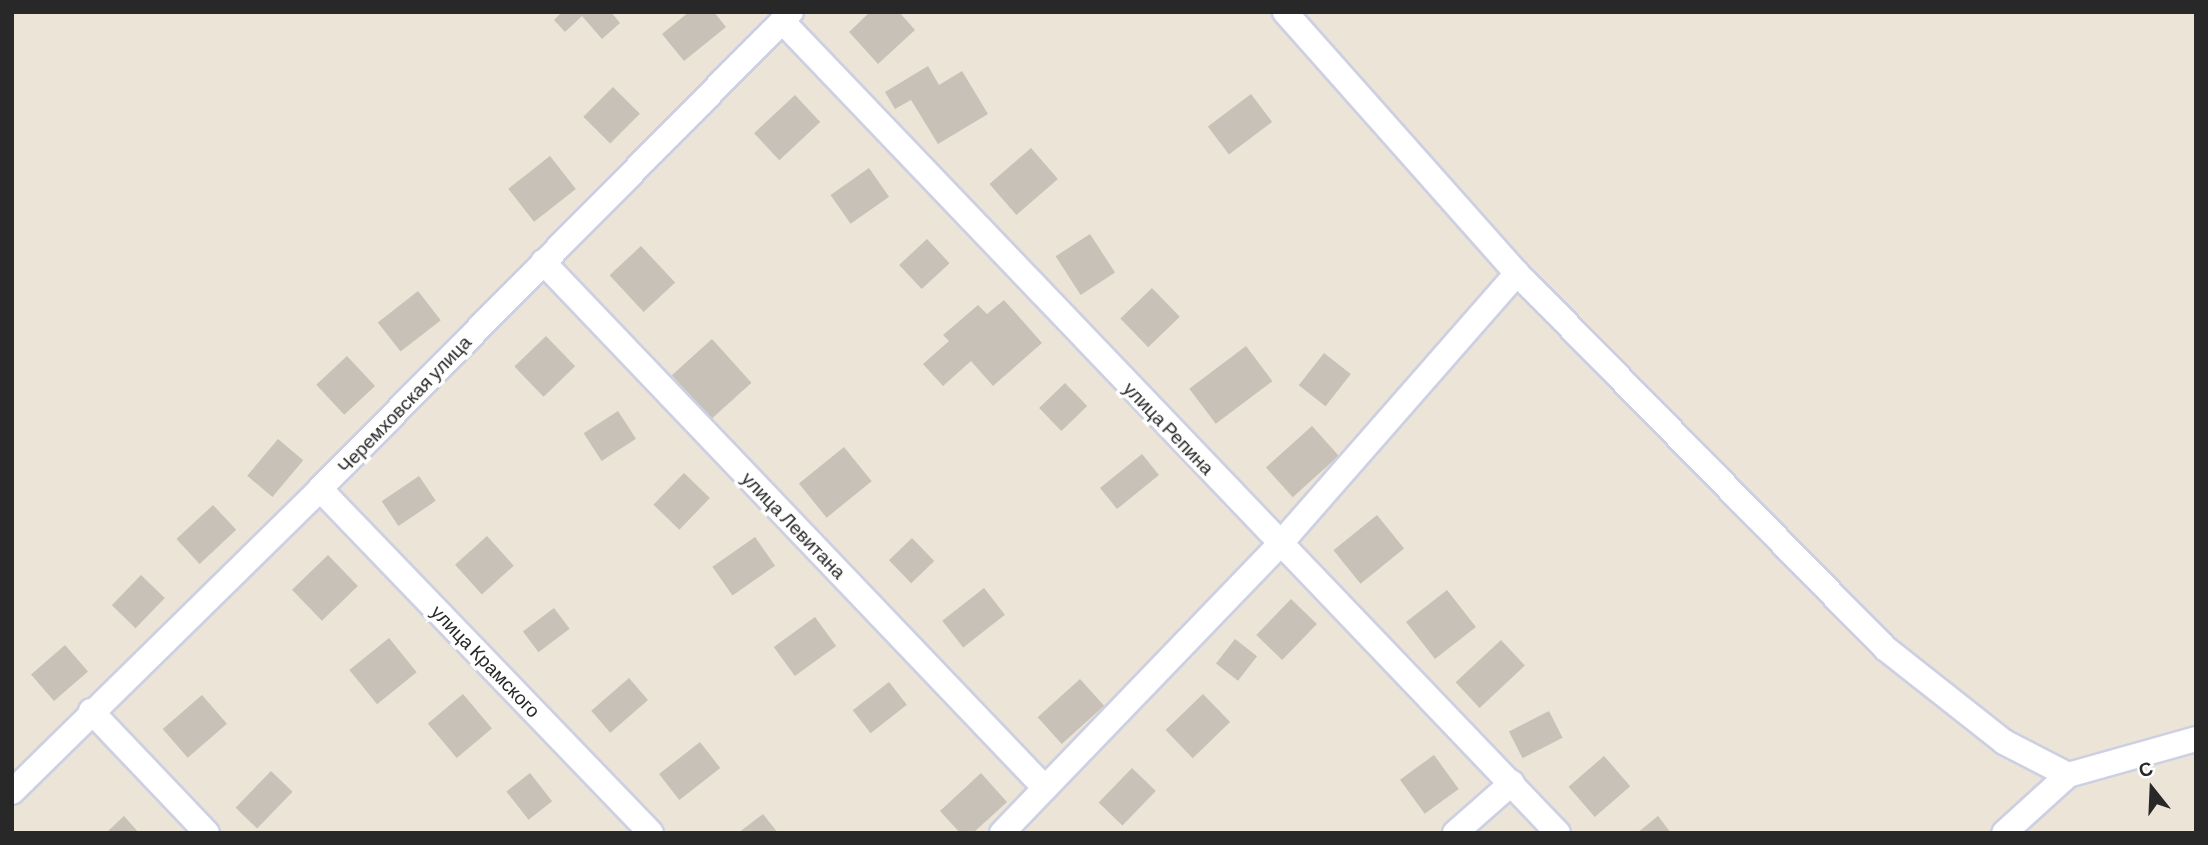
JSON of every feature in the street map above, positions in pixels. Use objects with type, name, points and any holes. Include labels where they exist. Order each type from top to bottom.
[{"type":"street","points":[[1285,12],[1517,273],[1885,648],[2004,742],[2068,775]]},
{"type":"street","name":"Черемховская улица","points":[[12,792],[91,711],[320,489],[787,17]]},
{"type":"street","name":"улица Репина","points":[[787,17],[1280,544],[1558,833]]},
{"type":"street","name":"улица Левитана","points":[[543,262],[1045,788]]},
{"type":"street","points":[[1002,833],[1280,544],[1517,273]]},
{"type":"street","name":"улица Крамского","points":[[320,489],[651,833]]},
{"type":"street","points":[[91,711],[207,833]]},
{"type":"street","points":[[2004,833],[2068,775],[2196,739]]},
{"type":"street","points":[[1455,833],[1512,783]]},
{"type":"building","points":[[562,12],[611,12],[620,23],[602,39],[582,16],[565,32],[554,20]]},
{"type":"building","points":[[689,12],[714,12],[726,27],[684,61],[662,34]]},
{"type":"building","points":[[870,12],[899,12],[915,30],[878,64],[849,32]]},
{"type":"building","points":[[928,66],[939,85],[962,71],[988,114],[938,144],[911,100],[895,109],[885,92]]},
{"type":"building","points":[[613,87],[640,114],[610,144],[583,117]]},
{"type":"building","points":[[1251,94],[1272,122],[1229,154],[1208,126]]},
{"type":"building","points":[[795,95],[820,122],[779,160],[754,133]]},
{"type":"building","points":[[1031,148],[1058,179],[1016,215],[989,184]]},
{"type":"building","points":[[550,156],[576,189],[534,222],[508,189]]},
{"type":"building","points":[[869,168],[889,197],[851,224],[830,195]]},
{"type":"building","points":[[1090,234],[1115,273],[1081,295],[1056,256]]},
{"type":"building","points":[[927,239],[950,263],[922,289],[899,265]]},
{"type":"building","points":[[641,246],[675,283],[644,312],[610,275]]},
{"type":"building","points":[[1152,288],[1180,317],[1148,347],[1120,319]]},
{"type":"building","points":[[418,291],[441,320],[401,352],[378,322]]},
{"type":"building","points":[[1004,300],[1042,343],[993,386],[971,361],[943,386],[923,364],[949,341],[943,335],[978,305],[987,314]]},
{"type":"building","points":[[546,336],[575,366],[544,397],[514,367]]},
{"type":"building","points":[[712,339],[751,383],[711,419],[672,375]]},
{"type":"building","points":[[1246,346],[1272,381],[1216,424],[1189,389]]},
{"type":"building","points":[[1324,353],[1351,374],[1326,406],[1299,385]]},
{"type":"building","points":[[347,356],[375,386],[344,415],[316,385]]},
{"type":"building","points":[[1065,383],[1087,406],[1061,431],[1039,408]]},
{"type":"building","points":[[618,411],[636,439],[602,461],[584,433]]},
{"type":"building","points":[[1312,426],[1339,456],[1293,497],[1266,467]]},
{"type":"building","points":[[278,439],[303,460],[272,497],[247,476]]},
{"type":"building","points":[[844,447],[872,481],[827,518],[799,484]]},
{"type":"building","points":[[1142,454],[1159,475],[1117,509],[1100,488]]},
{"type":"building","points":[[684,473],[710,498],[679,530],[653,505]]},
{"type":"building","points":[[419,476],[436,501],[398,526],[382,501]]},
{"type":"building","points":[[213,505],[236,530],[200,564],[176,539]]},
{"type":"building","points":[[1377,515],[1404,548],[1361,584],[1333,550]]},
{"type":"building","points":[[487,536],[514,566],[482,594],[455,565]]},
{"type":"building","points":[[755,537],[775,566],[732,595],[712,567]]},
{"type":"building","points":[[912,538],[934,561],[911,583],[889,560]]},
{"type":"building","points":[[328,555],[358,586],[322,621],[292,590]]},
{"type":"building","points":[[141,575],[165,598],[136,628],[112,605]]},
{"type":"building","points":[[984,588],[1005,615],[963,647],[942,621]]},
{"type":"building","points":[[1447,590],[1476,627],[1435,659],[1406,622]]},
{"type":"building","points":[[1291,599],[1317,624],[1282,660],[1256,635]]},
{"type":"building","points":[[554,608],[570,629],[539,652],[523,631]]},
{"type":"building","points":[[815,617],[836,646],[795,676],[774,647]]},
{"type":"building","points":[[389,638],[417,672],[377,704],[349,670]]},
{"type":"building","points":[[1235,639],[1257,656],[1238,681],[1216,663]]},
{"type":"building","points":[[1501,640],[1525,666],[1480,708],[1456,682]]},
{"type":"building","points":[[65,645],[88,671],[54,701],[31,675]]},
{"type":"building","points":[[629,678],[648,700],[610,733],[591,711]]},
{"type":"building","points":[[1080,679],[1104,706],[1062,744],[1038,717]]},
{"type":"building","points":[[889,682],[907,705],[871,733],[853,710]]},
{"type":"building","points":[[463,694],[492,728],[457,758],[428,724]]},
{"type":"building","points":[[1203,694],[1230,722],[1193,758],[1166,730]]},
{"type":"building","points":[[202,695],[227,724],[188,758],[163,729]]},
{"type":"building","points":[[1549,711],[1563,738],[1523,758],[1509,731]]},
{"type":"building","points":[[700,742],[720,768],[679,800],[659,774]]},
{"type":"building","points":[[1434,755],[1459,789],[1425,814],[1400,780]]},
{"type":"building","points":[[1604,756],[1630,786],[1595,817],[1569,787]]},
{"type":"building","points":[[1132,768],[1156,791],[1122,825],[1099,803]]},
{"type":"building","points":[[271,771],[293,792],[257,829],[236,808]]},
{"type":"building","points":[[530,773],[552,801],[529,820],[506,791]]},
{"type":"building","points":[[981,773],[1007,802],[973,833],[960,833],[940,811]]},
{"type":"building","points":[[763,814],[778,833],[738,833]]},
{"type":"building","points":[[124,816],[139,833],[106,833]]},
{"type":"building","points":[[1658,816],[1671,833],[1637,833]]}]
